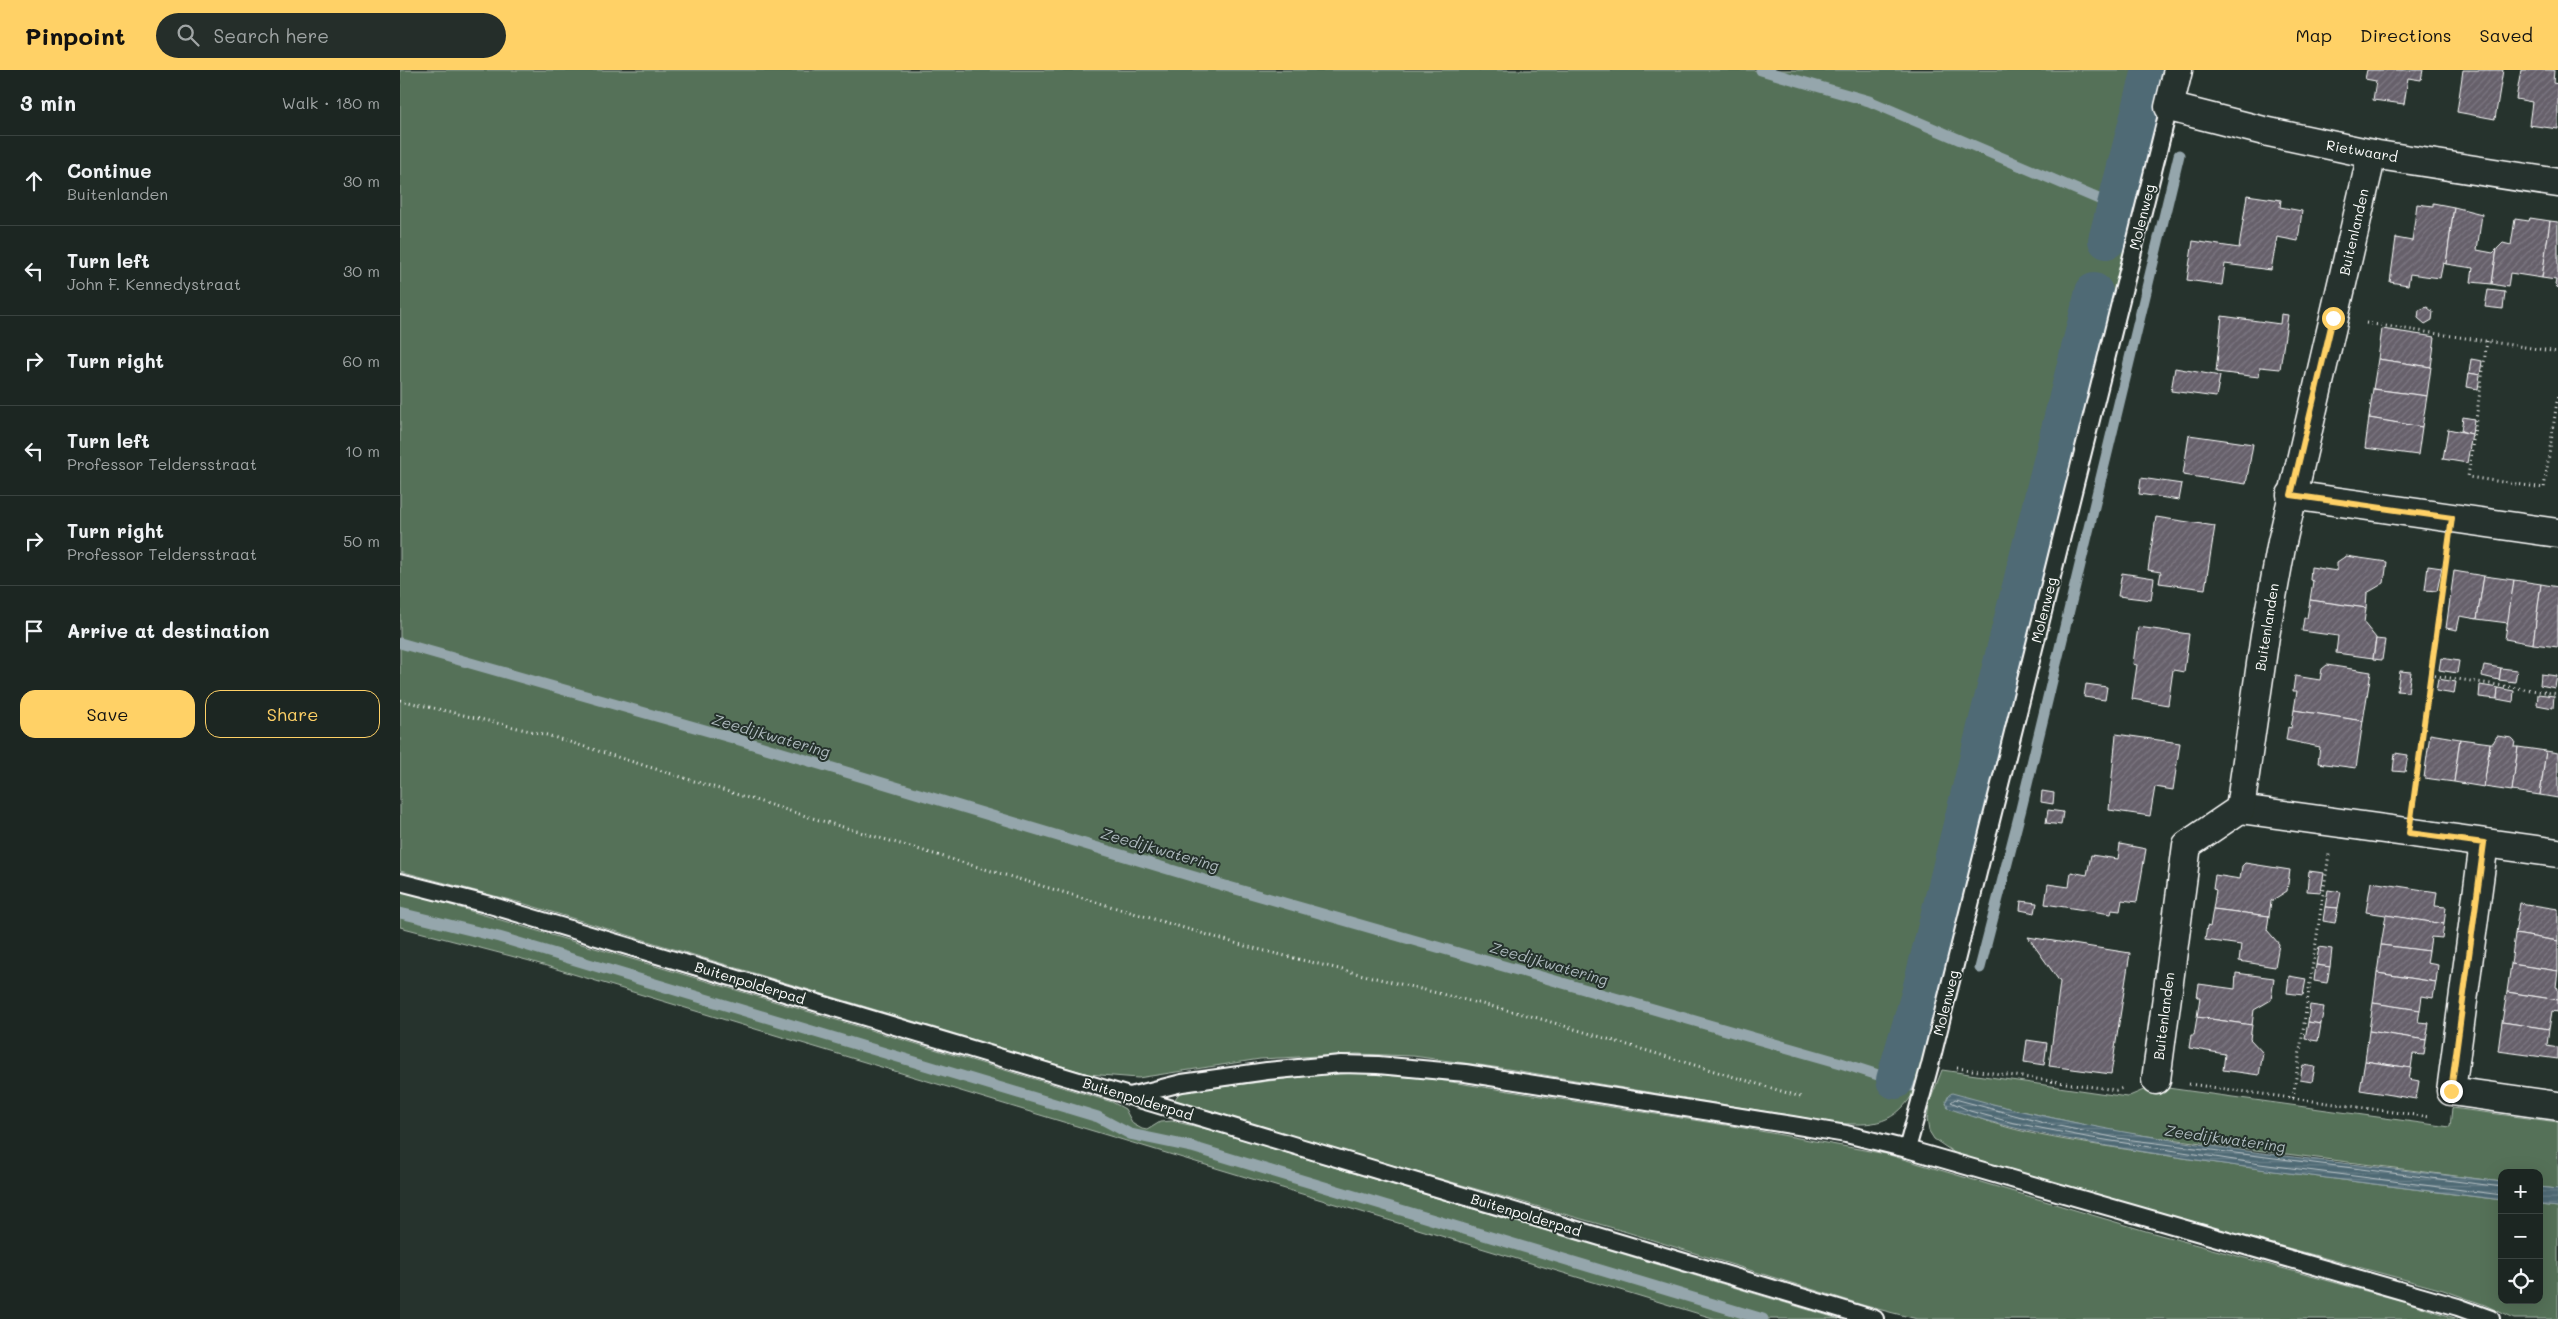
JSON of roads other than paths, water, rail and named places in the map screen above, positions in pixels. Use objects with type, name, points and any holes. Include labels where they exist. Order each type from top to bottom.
[{"type":"street","name":"Molenweg","points":[[2169,107],[2178,70]]},
{"type":"street","name":"Rietwaard","points":[[2169,107],[2264,131],[2372,154],[2558,182]]},
{"type":"street","name":"Buitenlanden","points":[[2156,1080],[2187,845],[2240,809],[2265,636],[2291,495],[2372,154]]},
{"type":"street","points":[[2291,495],[2558,532]]},
{"type":"street","points":[[2240,809],[2558,853]]},
{"type":"street","points":[[2484,843],[2451,1091],[2558,1106]]},
{"type":"lane","name":"Molenweg","points":[[1907,1149],[1930,1065],[2169,107]]},
{"type":"lane","name":"Buitenpolderpad","points":[[400,882],[500,908],[1875,1319]]},
{"type":"lane","points":[[1130,1096],[1182,1083],[1267,1071],[1341,1064],[1378,1065],[1465,1074],[1763,1120],[1846,1134],[1907,1149],[2458,1307],[2491,1319]]},
{"type":"water","points":[[1952,1093],[2019,1111],[2156,1138],[2498,1182],[2498,1199],[2239,1166],[2100,1145],[1998,1124],[1948,1108],[1946,1101]]},
{"type":"water","points":[[2543,1187],[2558,1189],[2558,1207],[2543,1205]]},
{"type":"waterway","points":[[1761,70],[1869,101],[2115,206]]},
{"type":"waterway","points":[[2107,240],[2151,70]]},
{"type":"waterway","points":[[1980,968],[2021,809],[2179,155]]},
{"type":"waterway","points":[[1895,1080],[1920,994],[2094,292]]},
{"type":"waterway","name":"Zeedijkwatering","points":[[400,643],[733,738],[1208,881],[1841,1063],[1912,1086]]},
{"type":"waterway","points":[[400,913],[499,937],[1098,1117],[1130,1134],[1192,1147],[1763,1319]]}]
